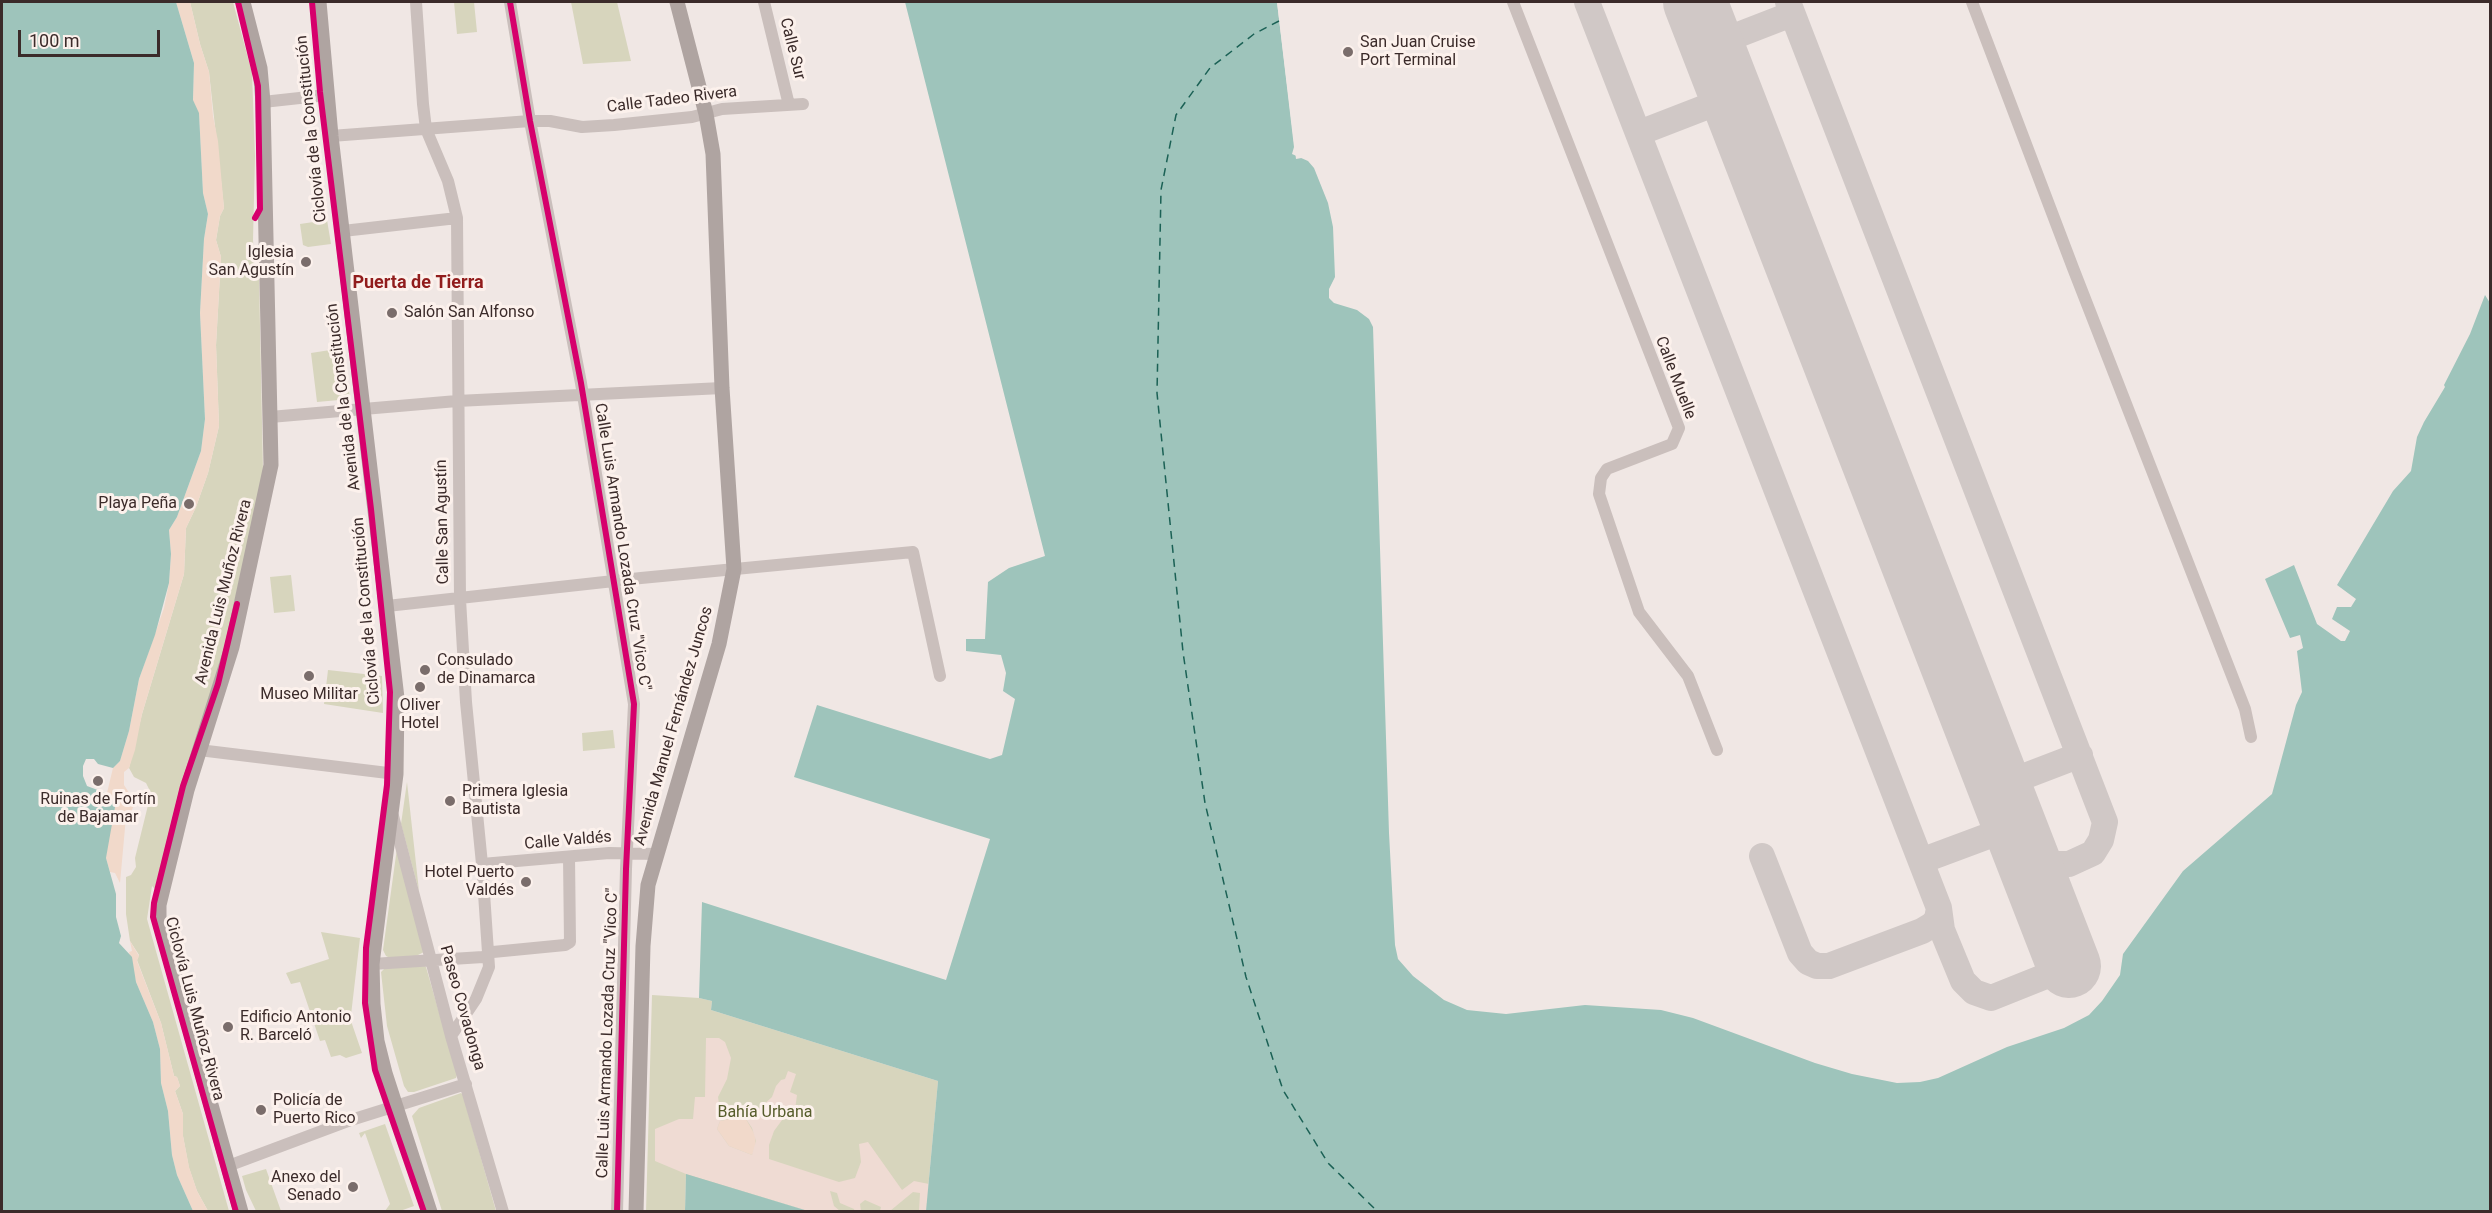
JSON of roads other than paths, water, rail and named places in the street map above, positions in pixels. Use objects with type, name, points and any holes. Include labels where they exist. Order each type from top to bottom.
[{"type":"main road","name":"Avenida Luis Muñoz Rivera","points":[[241,1212],[159,919],[159,905],[199,750],[232,647],[271,465],[263,102],[260,68],[243,2]]},
{"type":"main road","name":"Avenida de la Constitución","points":[[319,2],[331,136],[397,698],[396,774],[372,964],[377,1041],[395,1106],[430,1212]]},
{"type":"main road","name":"Avenida Manuel Fernández Juncos","points":[[636,1212],[643,946],[648,885],[719,644],[734,569],[715,261],[715,189],[706,114],[677,2]]},
{"type":"street","name":"Calle San Agustín","points":[[416,2],[426,129],[448,181],[457,218],[460,599],[466,702],[482,864],[488,954],[487,976],[476,999],[452,1036]]},
{"type":"street","name":"Calle Luis Armando Lozada Cruz \"Vico C\"","points":[[510,2],[530,121],[583,395],[634,704],[616,1212]]},
{"type":"street","name":"Calle Sur","points":[[764,2],[789,105]]},
{"type":"street","name":"Calle Muelle","points":[[1514,2],[1679,428],[1672,444],[1608,469],[1601,478],[1599,494],[1639,612],[1688,676],[1717,750]]},
{"type":"street","points":[[1972,2],[2245,709],[2251,737]]},
{"type":"street","points":[[263,102],[327,95]]},
{"type":"street","name":"Calle Tadeo Rivera","points":[[331,136],[530,121],[550,121],[582,127],[706,114],[722,109],[803,104]]},
{"type":"street","points":[[343,231],[457,218]]},
{"type":"street","points":[[270,417],[364,408],[374,410],[458,401],[722,388]]},
{"type":"street","points":[[387,606],[913,552],[940,676]]},
{"type":"street","points":[[199,750],[396,774]]},
{"type":"street","name":"Paseo Covadonga","points":[[392,812],[452,1036],[503,1212]]},
{"type":"street","name":"Calle Valdés","points":[[482,864],[627,853],[657,854]]},
{"type":"street","points":[[372,964],[483,957],[488,954],[565,945],[570,942],[569,857]]},
{"type":"street","points":[[228,1166],[308,1134],[466,1084]]},
{"type":"water","points":[[2,2],[176,2],[194,63],[193,100],[199,113],[203,193],[208,214],[204,239],[200,313],[205,419],[201,451],[177,517],[169,530],[171,554],[169,583],[155,635],[139,679],[129,731],[120,761],[113,768],[98,764],[94,759],[86,759],[83,766],[83,776],[87,786],[111,795],[115,807],[106,858],[116,894],[116,917],[121,936],[119,943],[132,957],[136,982],[153,1022],[160,1049],[161,1083],[168,1111],[172,1155],[177,1175],[193,1211],[2,1211]]},
{"type":"water","points":[[905,2],[1277,2],[1294,147],[1292,154],[1308,161],[1314,168],[1328,203],[1333,227],[1335,277],[1329,289],[1329,298],[1334,303],[1357,310],[1369,319],[1373,327],[1389,833],[1395,945],[1398,959],[1413,976],[1444,1000],[1467,1010],[1506,1014],[1585,1005],[1661,1010],[1693,1018],[1815,1063],[1852,1074],[1897,1083],[1938,1078],[2007,1047],[2064,1028],[2089,1015],[2120,975],[2123,954],[2183,871],[2272,794],[2296,705],[2302,692],[2297,651],[2303,648],[2300,635],[2290,638],[2265,579],[2294,565],[2317,624],[2341,641],[2345,641],[2350,631],[2332,619],[2337,607],[2351,607],[2356,599],[2337,585],[2393,491],[2411,471],[2417,437],[2445,387],[2485,295],[2490,303],[2490,1211],[926,1211],[938,1081],[711,1010],[712,1001],[699,998],[702,902],[946,980],[990,839],[794,777],[817,705],[990,759],[1002,755],[1015,699],[1003,691],[1006,673],[1001,655],[966,651],[966,639],[985,639],[988,582],[1009,568],[1045,556]]},
{"type":"water","points":[[686,1174],[808,1211],[685,1211]]},
{"type":"place","name":"San Juan Cruise Port Terminal","points":[[1348,52]]},
{"type":"place","name":"Iglesia San Agustín","points":[[306,262]]},
{"type":"place","name":"Salón San Alfonso","points":[[392,313]]},
{"type":"place","name":"Playa Peña","points":[[189,504]]},
{"type":"place","name":"Consulado de Dinamarca","points":[[425,670]]},
{"type":"place","name":"Museo Militar","points":[[309,676]]},
{"type":"place","name":"Oliver Hotel","points":[[420,687]]},
{"type":"place","name":"Ruinas de Fortín de Bajamar","points":[[98,781]]},
{"type":"place","name":"Primera Iglesia Bautista","points":[[450,801]]},
{"type":"place","name":"Hotel Puerto Valdés","points":[[526,882]]},
{"type":"place","name":"Edificio Antonio R. Barceló","points":[[228,1027]]},
{"type":"place","name":"Policía de Puerto Rico","points":[[261,1110]]},
{"type":"place","name":"Anexo del Senado","points":[[353,1187]]},
{"type":"district","name":"Puerta de Tierra","points":[[418,283]]},
{"type":"park label","name":"Bahía Urbana","points":[[765,1113]]}]
